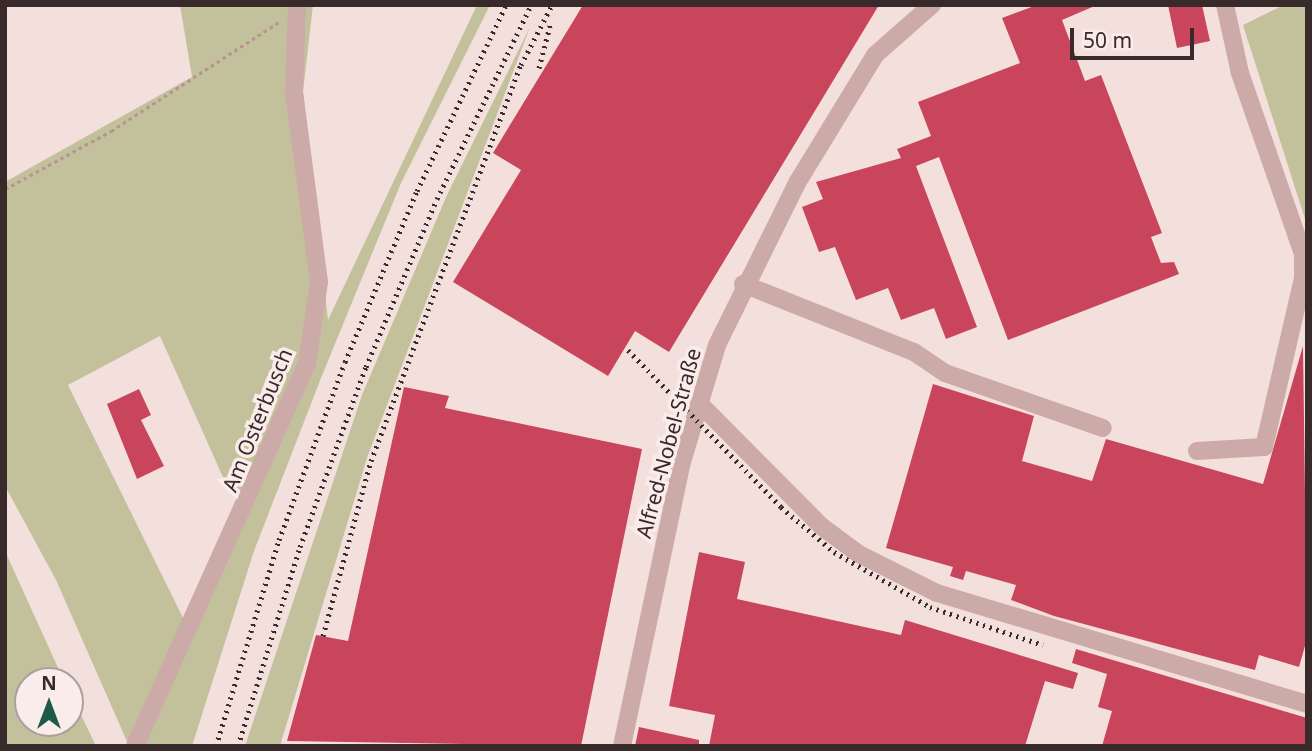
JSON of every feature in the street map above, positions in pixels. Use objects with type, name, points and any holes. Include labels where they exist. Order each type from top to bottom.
[{"type":"street","name":"Alfred-Nobel-Straße","points":[[622,746],[699,403],[743,284],[875,55],[932,5]]},
{"type":"street","points":[[1197,451],[1264,447],[1299,310],[1303,254],[1240,73],[1225,5]]},
{"type":"street","name":"Am Osterbusch","points":[[135,746],[307,364],[319,282],[294,91],[296,11]]},
{"type":"street","points":[[743,284],[914,352],[945,373],[1103,428]]},
{"type":"street","points":[[699,403],[821,526],[859,554],[937,593],[1307,704]]},
{"type":"path","points":[[5,189],[296,11]]},
{"type":"shaded area","points":[[180,5],[313,5],[303,92],[328,320],[477,5],[490,5],[401,183],[321,378],[254,551],[192,746],[129,746],[56,580],[5,486],[5,182],[192,77]],"holes":[[[160,336],[226,484],[249,514],[190,632],[68,385]]]},
{"type":"shaded area","points":[[1284,5],[1307,5],[1307,225],[1243,25]]},
{"type":"shaded area","points":[[530,27],[367,458],[280,746],[245,746],[362,395],[447,195]]},
{"type":"shaded area","points":[[5,551],[58,667],[14,667],[14,737],[84,737],[84,721],[96,746],[5,746]]},
{"type":"building","points":[[583,5],[879,5],[669,352],[635,331],[608,376],[453,282],[521,170],[493,153]]},
{"type":"building","points":[[1037,5],[1097,5],[1062,20],[1085,81],[1101,75],[1162,233],[1151,237],[1161,263],[1174,262],[1179,274],[1008,340],[939,157],[916,166],[977,327],[946,339],[934,308],[901,320],[888,288],[856,300],[835,247],[819,252],[802,207],[823,199],[816,182],[901,158],[897,149],[931,136],[918,102],[1020,63],[1002,18]]},
{"type":"building","points":[[1168,5],[1202,5],[1210,41],[1177,48]]},
{"type":"building","points":[[1303,346],[1307,639],[1299,667],[1259,655],[1255,670],[1054,616],[1011,600],[1016,585],[966,571],[963,580],[950,576],[953,567],[886,548],[933,384],[1034,416],[1022,461],[1092,481],[1106,439],[1263,484]]},
{"type":"building","points":[[404,387],[449,396],[445,408],[642,449],[581,746],[287,741],[316,635],[348,641]]},
{"type":"building","points":[[139,389],[151,415],[141,420],[164,466],[137,479],[107,404]]},
{"type":"building","points":[[699,552],[745,562],[737,599],[901,635],[905,620],[1078,673],[1073,689],[1045,681],[1025,746],[709,746],[715,715],[669,706]]},
{"type":"building","points":[[1076,649],[1307,718],[1307,746],[1102,746],[1112,711],[1098,707],[1107,674],[1072,663]]},
{"type":"building","points":[[639,727],[699,740],[699,746],[635,746]]},
{"type":"railway","points":[[216,746],[279,540],[345,362],[417,191],[506,5]]},
{"type":"railway","points":[[238,746],[300,547],[366,367],[437,199],[531,5]]},
{"type":"railway","points":[[323,636],[371,461],[521,65],[552,5]]},
{"type":"railway","points":[[539,68],[551,22]]},
{"type":"railway","points":[[628,350],[781,507],[834,552],[930,607],[1043,645]]},
{"type":"railway","points":[[292,746],[293,742]]}]
